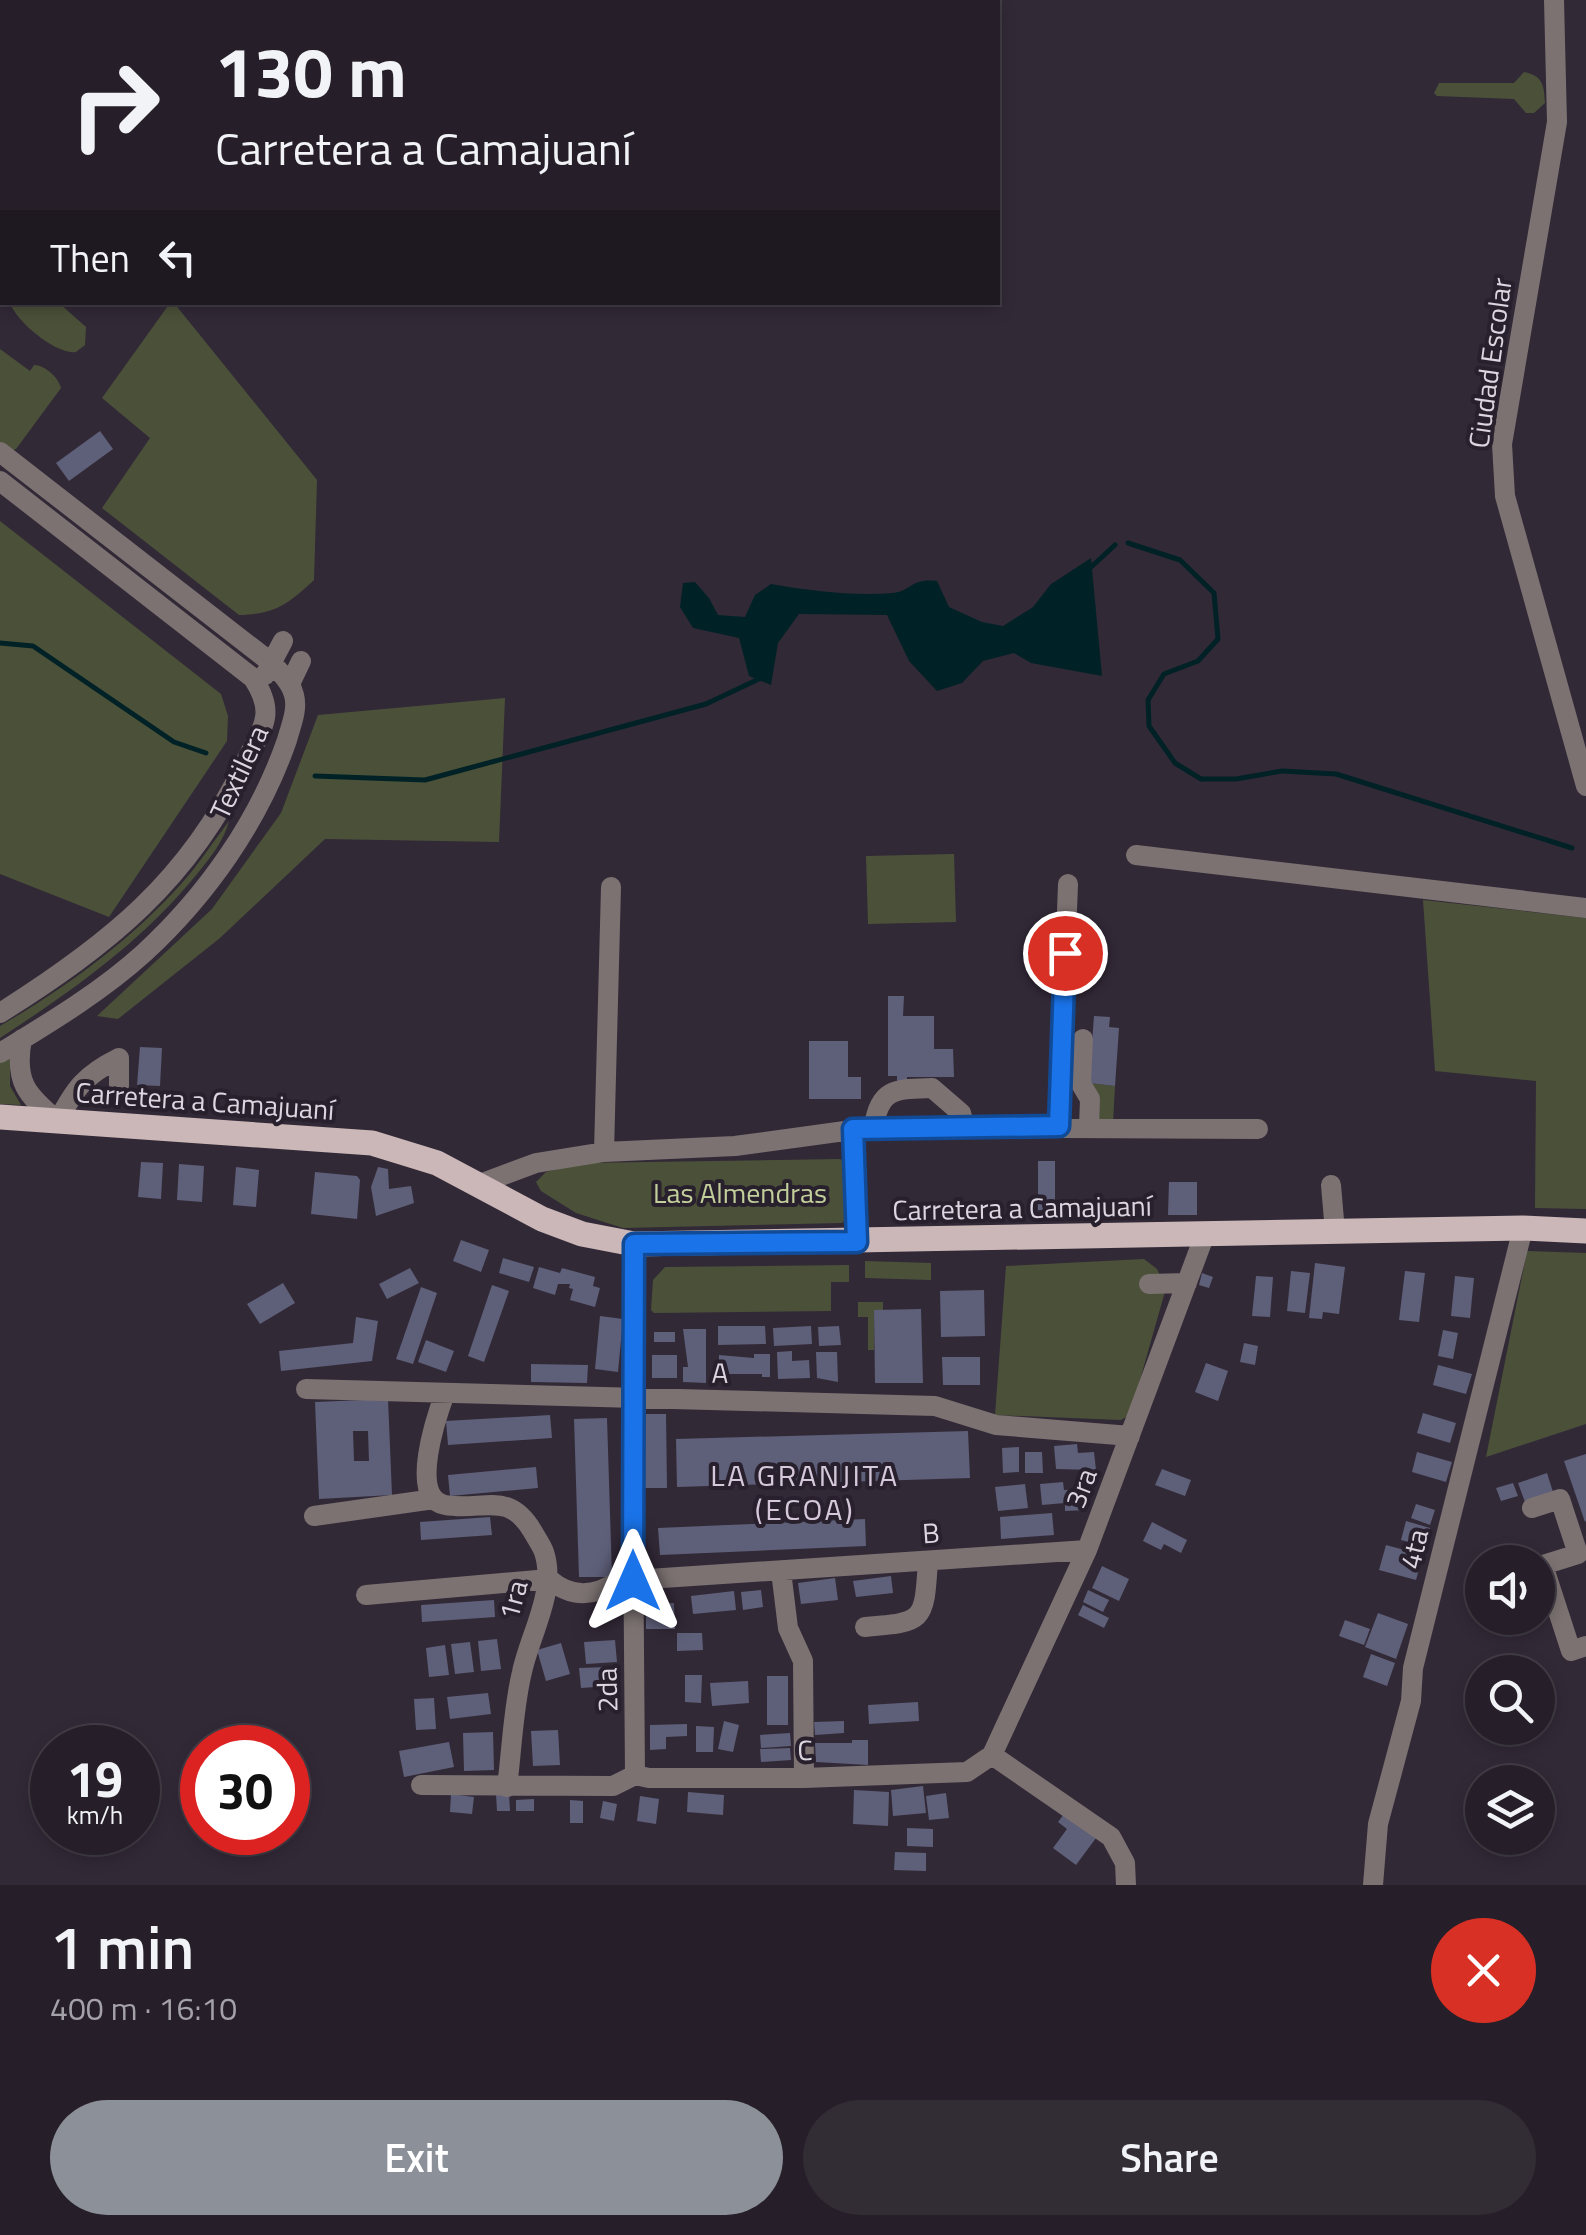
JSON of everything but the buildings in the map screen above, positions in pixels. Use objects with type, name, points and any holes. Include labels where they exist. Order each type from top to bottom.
[{"type":"main road","name":"Carretera a Camajuaní","points":[[0,1117],[372,1143],[436,1163],[542,1220],[582,1234],[634,1244],[1586,1230]]},
{"type":"street","name":"Ciudad Escolar","points":[[1554,0],[1556,122],[1502,444],[1505,496],[1586,786]]},
{"type":"street","points":[[0,452],[272,664],[290,684],[300,661]]},
{"type":"street","points":[[0,481],[254,678],[264,675],[283,641]]},
{"type":"street","name":"Textilera","points":[[0,1013],[138,914],[206,834],[264,723],[268,706],[254,678]]},
{"type":"street","name":"Textilera","points":[[0,1054],[118,974],[182,915],[223,864],[254,814],[278,764],[294,718],[295,698],[290,684]]},
{"type":"street","points":[[264,723],[282,715],[294,718]]},
{"type":"street","points":[[1136,855],[1586,908]]},
{"type":"street","points":[[1059,1126],[1068,884]]},
{"type":"street","points":[[604,1152],[612,887]]},
{"type":"street","points":[[1083,1039],[1081,1084],[1090,1099],[1090,1127]]},
{"type":"street","points":[[22,1040],[19,1073],[24,1088],[58,1121],[76,1088],[93,1071],[119,1058],[119,1086]]},
{"type":"street","points":[[857,1242],[863,1128],[882,1101],[896,1088],[932,1088],[961,1113],[965,1126]]},
{"type":"street","points":[[476,1185],[536,1163],[604,1152],[735,1146],[863,1128],[1258,1129]]},
{"type":"street","points":[[1331,1185],[1335,1232]]},
{"type":"street","name":"4ta","points":[[1373,1885],[1378,1824],[1410,1701],[1412,1668],[1523,1228]]},
{"type":"street","name":"3ra","points":[[992,1754],[1087,1550],[1205,1234]]},
{"type":"street","name":"2da","points":[[634,1244],[636,1775]]},
{"type":"street","points":[[1149,1284],[1187,1283]]},
{"type":"street","name":"A","points":[[306,1389],[935,1406],[996,1425],[1130,1436]]},
{"type":"street","points":[[434,1500],[428,1490],[429,1436],[445,1393]]},
{"type":"street","points":[[1532,1508],[1560,1499],[1578,1554],[1543,1565],[1571,1651],[1586,1646]]},
{"type":"street","name":"1ra","points":[[314,1516],[434,1500],[443,1505],[503,1504],[525,1519],[544,1551],[549,1579],[521,1674],[508,1786]]},
{"type":"street","name":"B","points":[[366,1596],[549,1579],[562,1591],[582,1594],[605,1590],[618,1581],[1087,1550]]},
{"type":"street","points":[[864,1627],[908,1624],[919,1616],[926,1603],[928,1561]]},
{"type":"street","points":[[781,1571],[788,1628],[804,1662],[804,1778]]},
{"type":"street","points":[[992,1754],[1111,1838],[1125,1864],[1126,1885]]},
{"type":"street","name":"C","points":[[421,1785],[613,1786],[636,1775],[804,1778],[967,1772],[992,1754]]},
{"type":"green space","points":[[1524,72],[1535,76],[1543,86],[1545,103],[1534,113],[1526,113],[1514,99],[1434,93],[1439,83],[1514,83]]},
{"type":"green space","points":[[11,305],[61,305],[86,327],[85,345],[76,352],[58,348],[38,335]]},
{"type":"green space","points":[[169,305],[176,305],[317,480],[314,580],[272,610],[239,615],[102,508],[150,438],[102,398]]},
{"type":"green space","points":[[0,349],[30,371],[34,365],[47,370],[61,388],[11,451],[0,442]]},
{"type":"green space","points":[[0,521],[221,694],[228,716],[227,741],[109,917],[0,874]]},
{"type":"green space","points":[[505,698],[499,842],[325,839],[220,938],[118,1019],[97,1016],[212,909],[281,813],[318,715]]},
{"type":"green space","points":[[229,821],[207,862],[153,922],[80,983],[0,1038],[0,1026],[73,979],[141,924],[188,876]]},
{"type":"green space","points":[[954,854],[956,922],[868,924],[866,856]]},
{"type":"green space","points":[[1423,900],[1586,918],[1586,1209],[1535,1208],[1536,1081],[1435,1071]]},
{"type":"green space","points":[[10,1056],[10,1086],[21,1105],[0,1104],[0,1063]]},
{"type":"green space","points":[[1089,1083],[1115,1086],[1113,1123],[1096,1122]]},
{"type":"green space","name":"Las Almendras","points":[[840,1159],[845,1162],[848,1217],[842,1223],[623,1228],[576,1213],[541,1191],[536,1182],[546,1172],[582,1163]]},
{"type":"green space","points":[[1527,1251],[1586,1253],[1586,1424],[1486,1457]]},
{"type":"green space","points":[[1144,1259],[1157,1269],[1166,1288],[1130,1415],[1121,1420],[995,1415],[1006,1266]]},
{"type":"green space","points":[[865,1261],[931,1263],[931,1280],[865,1278]]},
{"type":"green space","points":[[849,1265],[849,1282],[831,1282],[831,1311],[651,1310],[653,1280],[665,1267]]},
{"type":"green space","points":[[858,1302],[883,1302],[883,1310],[874,1311],[874,1350],[868,1350],[868,1317],[858,1317]]},
{"type":"shaded area","points":[[1091,558],[1102,676],[1031,663],[1014,653],[983,661],[962,683],[937,691],[909,661],[887,615],[799,614],[778,643],[771,685],[749,676],[739,638],[693,628],[680,607],[683,583],[695,582],[718,615],[745,617],[755,595],[771,584],[878,594],[899,592],[921,581],[937,581],[949,607],[982,622],[1003,626],[1033,607],[1051,584]]},
{"type":"waterway","points":[[1128,543],[1180,560],[1214,593],[1218,639],[1198,661],[1164,674],[1148,700],[1149,726],[1175,763],[1201,779],[1236,779],[1282,771],[1336,774],[1572,848]]},
{"type":"waterway","points":[[1089,569],[1115,545]]},
{"type":"waterway","points":[[0,643],[33,646],[174,742],[206,753]]},
{"type":"waterway","points":[[315,776],[425,780],[706,704],[761,678]]},
{"type":"district","name":"LA GRANJITA (ECOA)","points":[[805,1493]]},
{"type":"route","points":[[633,1581],[634,1244],[857,1242],[853,1129],[1059,1126],[1065,953]]}]
